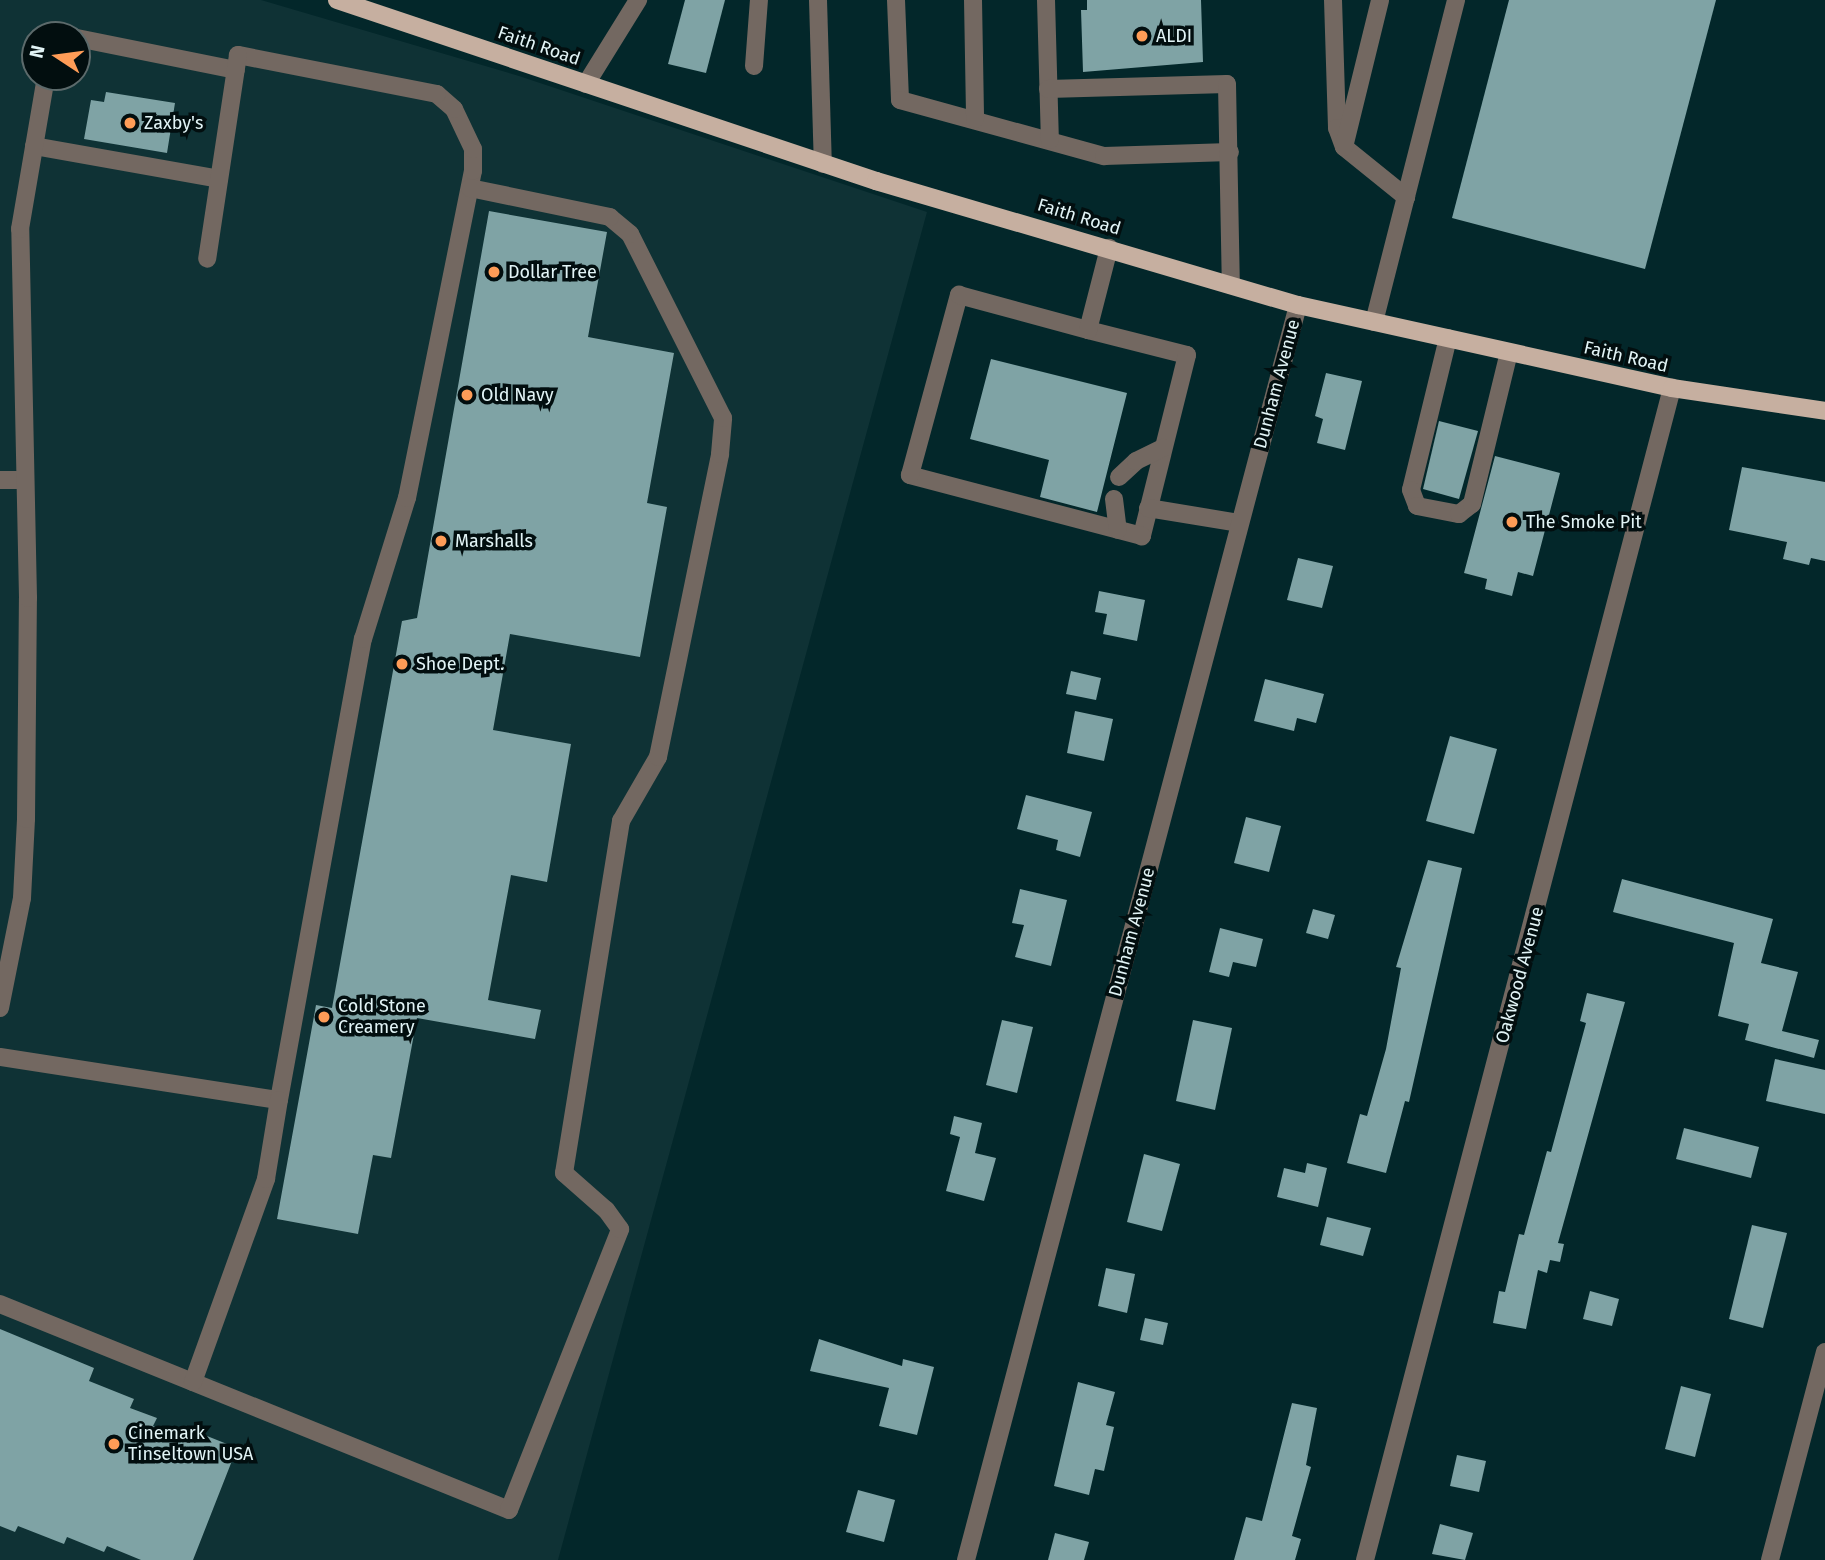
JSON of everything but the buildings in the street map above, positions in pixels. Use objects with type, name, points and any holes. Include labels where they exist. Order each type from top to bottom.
[{"type":"main road","name":"Faith Road","points":[[337,0],[823,164],[1298,305],[1672,388],[1825,411]]},
{"type":"street","points":[[586,84],[638,0]]},
{"type":"street","points":[[754,66],[759,0]]},
{"type":"street","points":[[818,0],[823,164]]},
{"type":"street","points":[[896,0],[900,100],[1104,156],[1230,152]]},
{"type":"street","points":[[973,0],[975,119]]},
{"type":"street","points":[[1046,0],[1050,140]]},
{"type":"street","points":[[1333,0],[1337,128],[1344,146],[1406,197]]},
{"type":"street","points":[[1344,146],[1380,0]]},
{"type":"street","points":[[1374,322],[1456,0]]},
{"type":"street","points":[[91,41],[236,70]]},
{"type":"street","points":[[193,1382],[266,1179],[363,639],[407,498],[470,188],[473,149],[454,109],[437,94],[238,55],[207,259]]},
{"type":"street","points":[[1048,89],[1227,84],[1231,285]]},
{"type":"street","points":[[0,1008],[23,898],[28,642],[20,229],[44,91]]},
{"type":"street","points":[[34,146],[219,179]]},
{"type":"street","points":[[0,1304],[509,1510],[615,1248],[620,1229],[606,1210],[564,1172],[621,821],[658,757],[720,454],[723,418],[630,234],[610,217],[470,188]]},
{"type":"street","points":[[1088,330],[1109,248]]},
{"type":"street","points":[[959,295],[1186,355],[1163,448],[1142,536],[910,475],[959,295]]},
{"type":"street","name":"Dunham Avenue","points":[[966,1560],[1298,305]]},
{"type":"street","points":[[1448,338],[1411,490],[1417,506],[1459,514],[1472,504],[1509,352]]},
{"type":"street","name":"Oakwood Avenue","points":[[1365,1560],[1672,388]]},
{"type":"street","points":[[1119,477],[1136,461],[1163,448]]},
{"type":"street","points":[[0,480],[25,480]]},
{"type":"street","points":[[1114,499],[1118,530]]},
{"type":"street","points":[[1148,508],[1240,523]]},
{"type":"street","points":[[0,1057],[279,1100]]},
{"type":"street","points":[[1770,1560],[1825,1352]]},
{"type":"shaded area","points":[[0,0],[261,0],[519,76],[927,212],[558,1560],[0,1560]]},
{"type":"place","name":"ALDI","points":[[1142,36]]},
{"type":"place","name":"Zaxby's","points":[[130,123]]},
{"type":"place","name":"Dollar Tree","points":[[494,272]]},
{"type":"place","name":"Old Navy","points":[[467,395]]},
{"type":"place","name":"The Smoke Pit","points":[[1512,522]]},
{"type":"place","name":"Marshalls","points":[[441,541]]},
{"type":"place","name":"Shoe Dept.","points":[[402,664]]},
{"type":"place","name":"Cold Stone Creamery","points":[[324,1017]]},
{"type":"place","name":"Cinemark Tinseltown USA","points":[[114,1444]]}]
